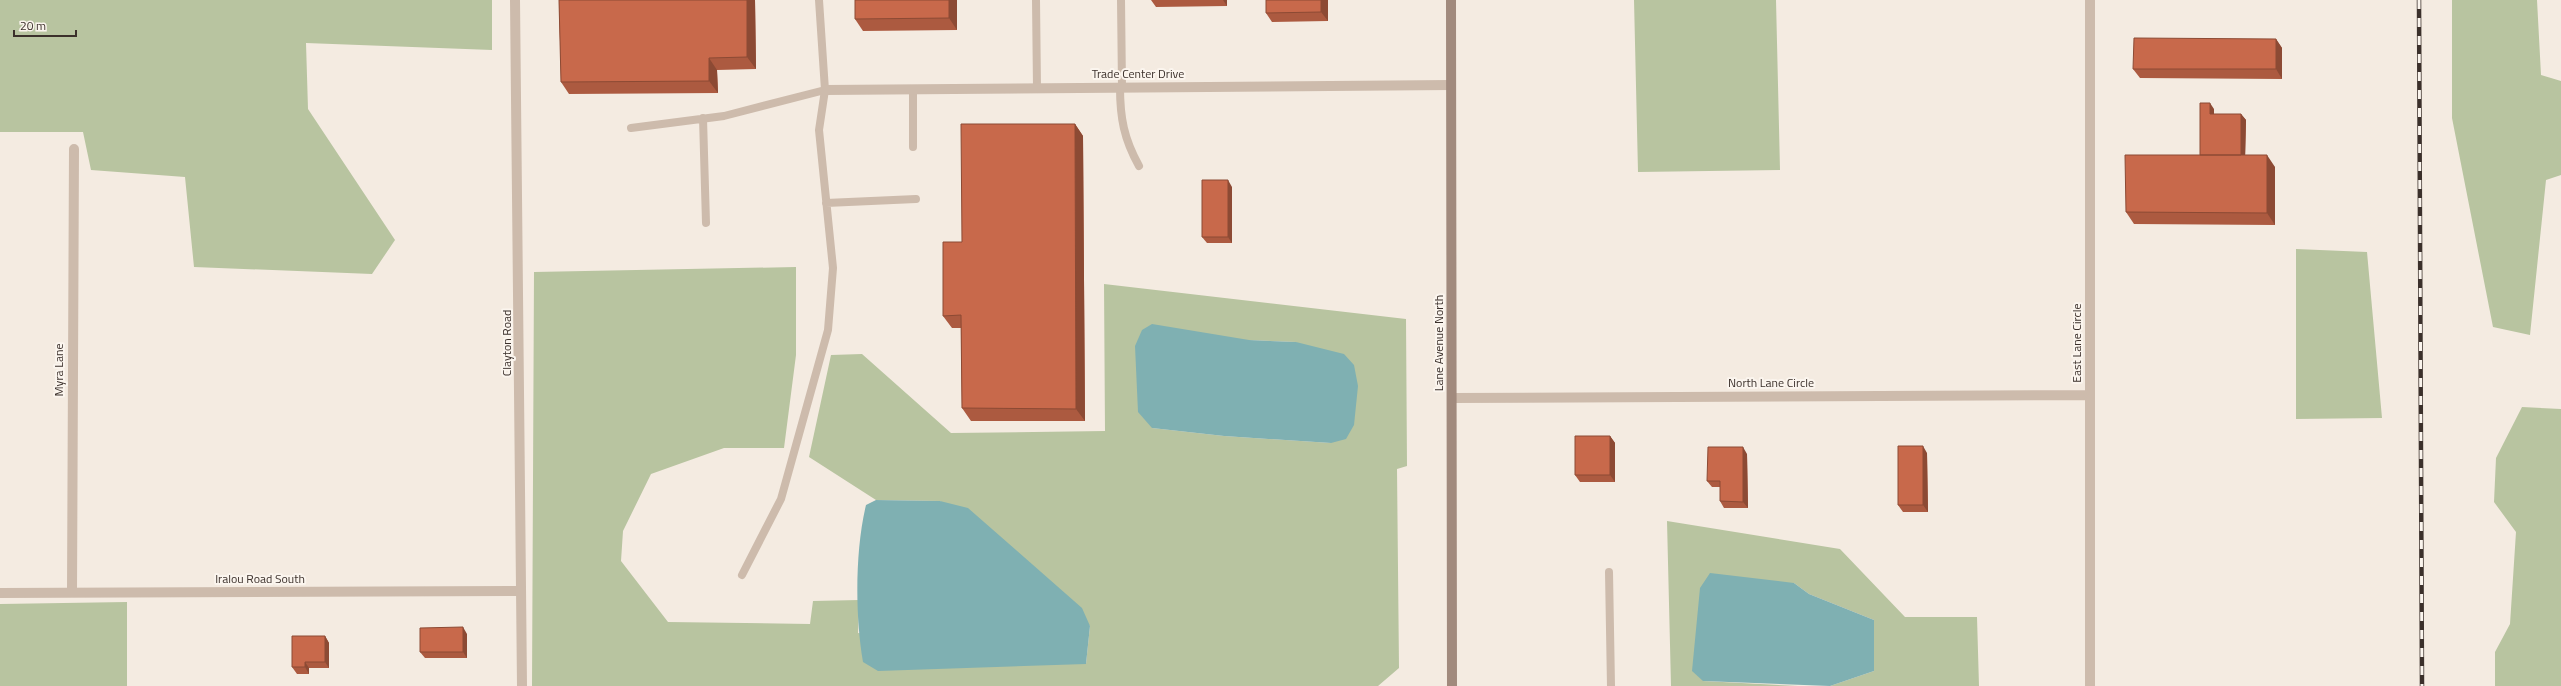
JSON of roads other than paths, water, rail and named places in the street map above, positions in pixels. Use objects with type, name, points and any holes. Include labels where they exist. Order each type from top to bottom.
[{"type":"main road","name":"Lane Avenue North","points":[[1451,0],[1452,686]]},
{"type":"street","name":"Clayton Road","points":[[515,0],[522,686]]},
{"type":"street","name":"East Lane Circle","points":[[2090,0],[2090,686]]},
{"type":"street","name":"Trade Center Drive","points":[[825,90],[1451,85]]},
{"type":"street","name":"Myra Lane","points":[[72,592],[74,149]]},
{"type":"street","name":"North Lane Circle","points":[[1452,398],[2090,395]]},
{"type":"street","name":"Iralou Road South","points":[[0,593],[521,591]]},
{"type":"lane","points":[[742,575],[782,499],[828,330],[833,268],[820,130],[825,90],[819,0]]},
{"type":"lane","points":[[1036,0],[1037,88]]},
{"type":"lane","points":[[1121,0],[1120,116],[1128,148],[1139,166]]},
{"type":"lane","points":[[912,147],[913,89]]},
{"type":"lane","points":[[631,128],[724,116],[825,90]]},
{"type":"lane","points":[[703,118],[706,223]]},
{"type":"lane","points":[[826,203],[916,199]]},
{"type":"lane","points":[[1609,572],[1611,686]]},
{"type":"water","points":[[1152,324],[1249,340],[1296,342],[1344,354],[1354,365],[1358,386],[1354,425],[1346,439],[1331,443],[1224,436],[1152,428],[1138,412],[1135,346],[1142,330]]},
{"type":"water","points":[[876,500],[940,501],[968,508],[1082,608],[1090,626],[1086,664],[878,671],[863,662],[860,644],[858,604],[858,562],[862,523],[866,505]]},
{"type":"water","points":[[1710,573],[1794,583],[1809,594],[1874,620],[1874,671],[1830,686],[1703,681],[1692,671],[1700,588]]},
{"type":"railway","points":[[2419,0],[2422,686]]}]
